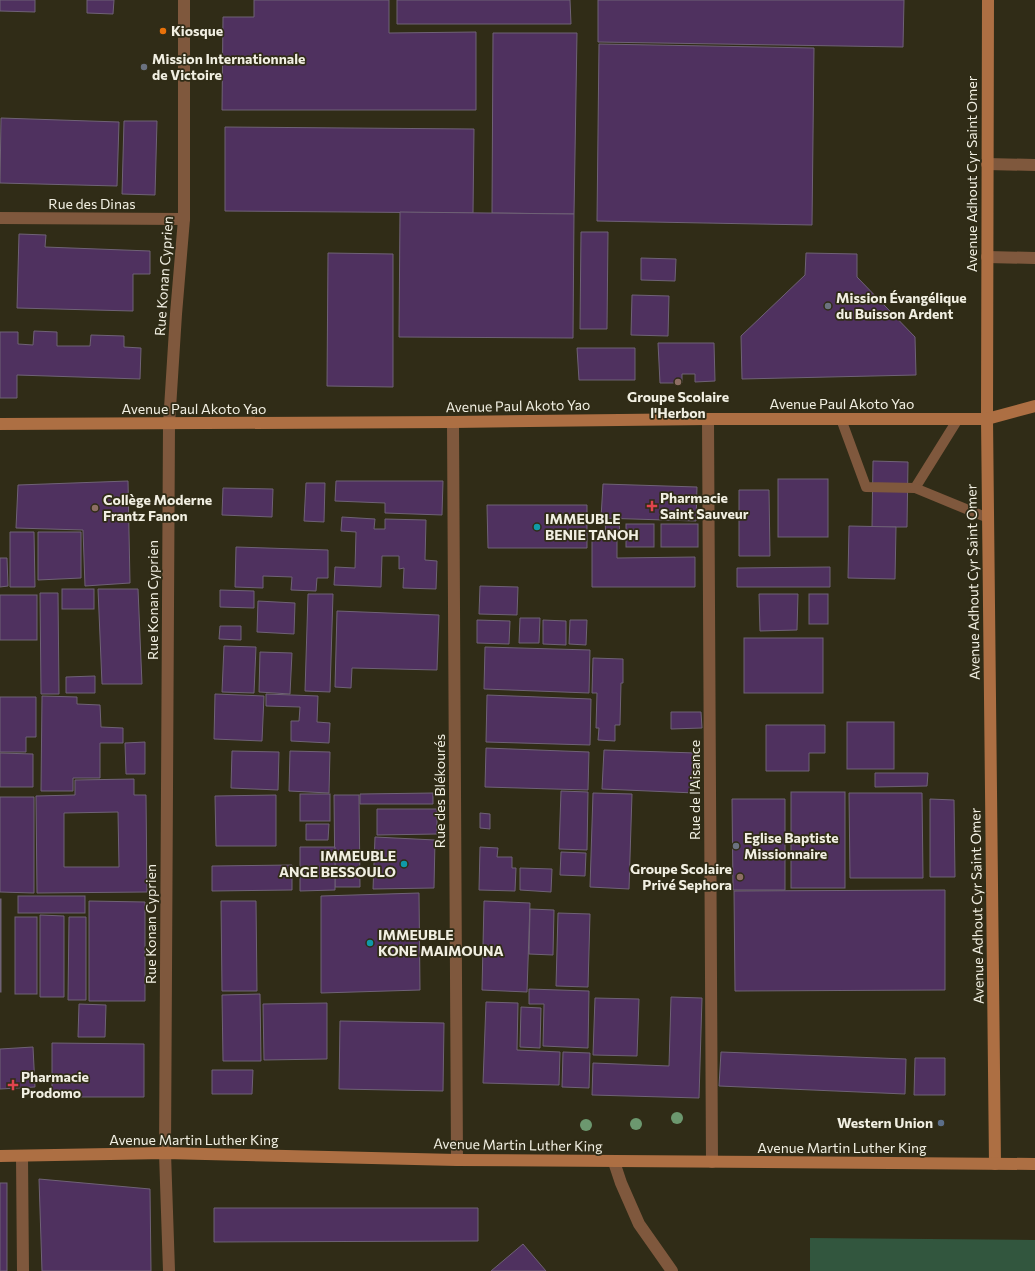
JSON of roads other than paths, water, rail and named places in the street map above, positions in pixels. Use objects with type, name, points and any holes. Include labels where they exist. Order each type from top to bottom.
[{"type":"street","name":"Rue Konan Cyprien","points":[[169,1271],[165,1153],[169,424],[184,219],[184,0]]},
{"type":"street","name":"Avenue Adhout Cyr Saint Omer","points":[[988,0],[987,419],[995,1164]]},
{"type":"street","points":[[987,164],[1035,165]]},
{"type":"street","name":"Rue des Dinas","points":[[0,218],[184,219]]},
{"type":"street","points":[[987,257],[1035,258]]},
{"type":"street","name":"Avenue Paul Akoto Yao","points":[[0,424],[708,419],[987,419],[1035,406]]},
{"type":"street","name":"Rue de l'Aisance","points":[[708,419],[712,1162]]},
{"type":"street","name":"Rue des Blékourés","points":[[453,422],[457,1160]]},
{"type":"street","name":"Avenue Martin Luther King","points":[[0,1156],[165,1153],[614,1162],[1035,1164]]},
{"type":"street","points":[[22,1156],[23,1271]]},
{"type":"street","points":[[614,1162],[621,1183],[639,1224],[672,1271]]},
{"type":"lane","points":[[841,419],[866,487],[914,488],[988,518]]},
{"type":"lane","points":[[914,488],[958,419]]},
{"type":"place","name":"Kiosque","points":[[163,31]]},
{"type":"place","name":"Mission Internationnale de Victoire","points":[[144,67]]},
{"type":"place","name":"Mission Évangélique du Buisson Ardent","points":[[828,306]]},
{"type":"place","name":"Groupe Scolaire l'Herbon","points":[[678,382]]},
{"type":"place","name":"Pharmacie Saint Sauveur","points":[[652,506]]},
{"type":"place","name":"Collège Moderne Frantz Fanon","points":[[95,508]]},
{"type":"place","name":"IMMEUBLE BENIE TANOH","points":[[537,527]]},
{"type":"place","name":"Eglise Baptiste Missionnaire","points":[[736,846]]},
{"type":"place","name":"IMMEUBLE ANGE BESSOULO","points":[[404,864]]},
{"type":"place","name":"Groupe Scolaire Privé Sephora","points":[[740,877]]},
{"type":"place","name":"IMMEUBLE KONE MAIMOUNA","points":[[370,943]]},
{"type":"place","name":"Pharmacie Prodomo","points":[[13,1085]]},
{"type":"place","name":"Western Union","points":[[941,1123]]}]
